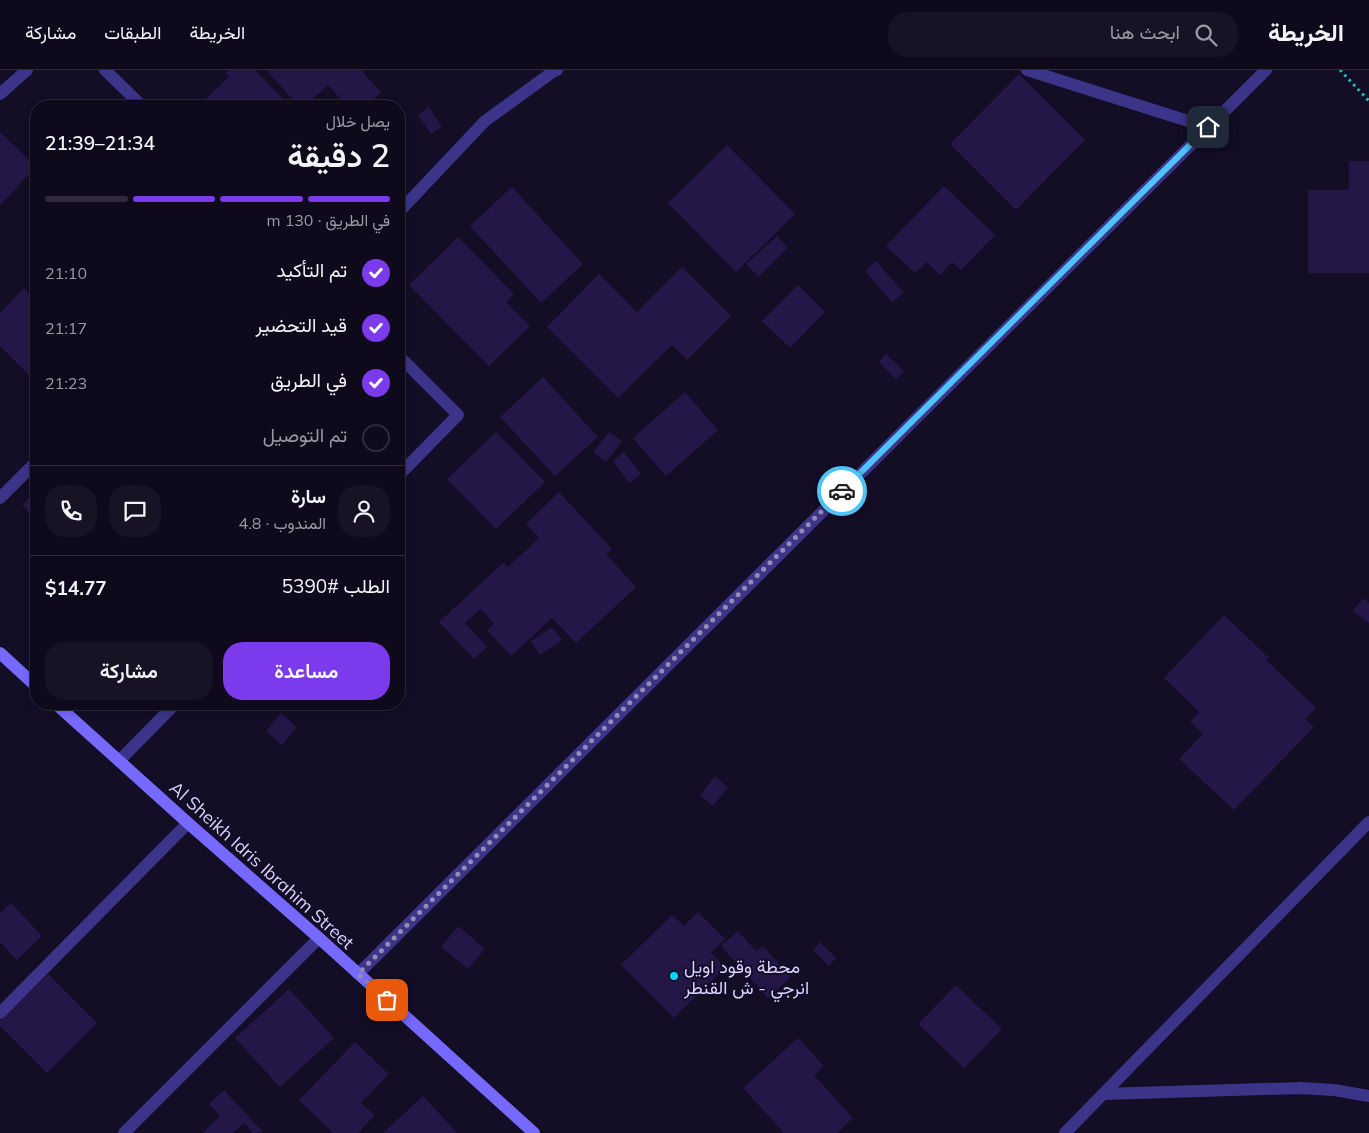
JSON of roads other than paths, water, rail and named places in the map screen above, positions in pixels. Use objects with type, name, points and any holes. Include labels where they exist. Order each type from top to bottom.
[{"type":"street","points":[[0,94],[27,70]]},
{"type":"street","points":[[105,70],[136,100]]},
{"type":"street","points":[[405,206],[485,121],[557,70]]},
{"type":"street","points":[[1027,70],[1208,127]]},
{"type":"street","points":[[358,974],[1266,70]]},
{"type":"street","points":[[405,362],[458,415],[405,469]]},
{"type":"street","points":[[0,498],[30,468]]},
{"type":"street","points":[[0,653],[30,680]]},
{"type":"street","name":"Al Sheikh Idris Ibrahim Street","points":[[63,710],[319,938],[534,1133]]},
{"type":"street","points":[[119,761],[169,710]]},
{"type":"street","points":[[1065,1133],[1369,822]]},
{"type":"street","points":[[0,1013],[188,823]]},
{"type":"street","points":[[124,1133],[319,938]]},
{"type":"street","points":[[1103,1094],[1300,1088],[1334,1090],[1369,1096]]},
{"type":"place","name":"محطة وقود اويل انرجي - ش القنطر","points":[[674,976]]}]
